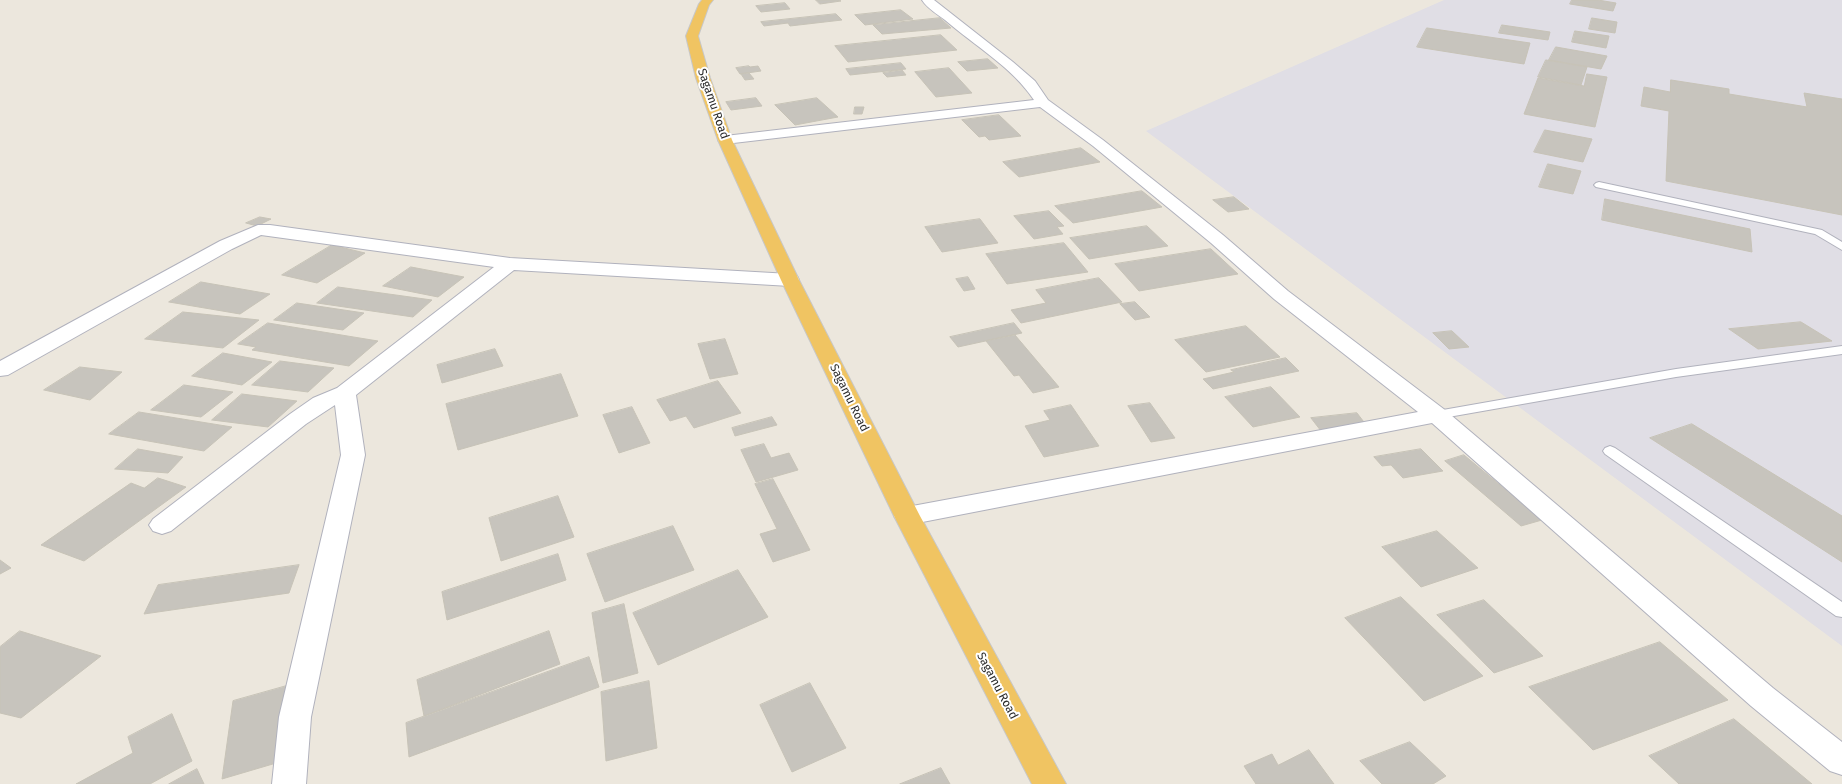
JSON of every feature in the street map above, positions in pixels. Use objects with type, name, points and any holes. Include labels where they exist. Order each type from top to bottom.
[{"type":"highway","name":"Sagamu Road","points":[[708,0],[704,4],[692,36],[704,78],[725,140],[790,280],[907,516],[1049,784]]},
{"type":"street","points":[[927,0],[1009,65],[1030,84],[1044,103],[1093,139],[1217,239],[1281,295],[1437,415],[1762,697],[1842,761]]},
{"type":"street","points":[[725,140],[963,111],[1044,103]]},
{"type":"street","points":[[0,370],[226,245],[258,230],[270,230],[510,264],[790,280]]},
{"type":"street","points":[[162,525],[304,415],[321,403],[345,393],[510,264]]},
{"type":"street","points":[[290,784],[295,717],[353,455],[345,393]]},
{"type":"street","points":[[907,516],[1437,415]]},
{"type":"lane","points":[[1599,185],[1818,232],[1842,247]]},
{"type":"lane","points":[[1437,415],[1676,373],[1842,350]]},
{"type":"lane","points":[[1610,451],[1842,611]]},
{"type":"shaded area","points":[[1444,0],[1842,0],[1842,646],[1146,131]]},
{"type":"building","points":[[816,0],[839,0],[841,1],[820,4]]},
{"type":"building","points":[[1572,0],[1598,0],[1616,3],[1613,11],[1570,4]]},
{"type":"building","points":[[785,3],[790,9],[761,12],[756,6]]},
{"type":"building","points":[[901,10],[913,19],[865,25],[855,15]]},
{"type":"building","points":[[836,14],[842,20],[790,26],[788,23],[764,26],[761,22]]},
{"type":"building","points":[[940,18],[951,28],[882,34],[873,25]]},
{"type":"building","points":[[1592,18],[1617,22],[1615,33],[1589,29]]},
{"type":"building","points":[[1502,25],[1550,32],[1548,40],[1499,33]]},
{"type":"building","points":[[1427,28],[1530,43],[1524,64],[1417,47]]},
{"type":"building","points":[[1575,31],[1609,36],[1606,48],[1572,42]]},
{"type":"building","points":[[941,35],[957,50],[848,62],[835,46]]},
{"type":"building","points":[[1556,47],[1607,56],[1601,69],[1549,60]]},
{"type":"building","points":[[988,59],[998,68],[967,71],[958,62]]},
{"type":"building","points":[[1546,60],[1587,67],[1581,85],[1538,77]]},
{"type":"building","points":[[901,63],[906,69],[850,75],[846,69]]},
{"type":"building","points":[[758,66],[761,71],[740,74],[736,68]]},
{"type":"building","points":[[949,68],[972,93],[936,97],[915,72]]},
{"type":"building","points":[[902,70],[906,75],[887,77],[883,73]]},
{"type":"building","points":[[749,73],[754,79],[745,80],[741,74]]},
{"type":"building","points":[[1587,74],[1607,77],[1595,127],[1524,114],[1538,78],[1584,86]]},
{"type":"building","points":[[1671,80],[1729,89],[1729,94],[1807,107],[1804,93],[1842,99],[1842,215],[1666,181],[1669,111],[1641,106],[1644,87],[1670,92]]},
{"type":"building","points":[[756,98],[762,106],[731,110],[726,102]]},
{"type":"building","points":[[817,98],[838,117],[795,125],[775,105]]},
{"type":"building","points":[[855,107],[864,107],[862,114],[854,114]]},
{"type":"building","points":[[999,115],[1021,136],[989,140],[985,136],[979,137],[962,120]]},
{"type":"building","points":[[1545,130],[1592,139],[1583,162],[1534,152]]},
{"type":"building","points":[[1081,148],[1100,162],[1019,177],[1003,162]]},
{"type":"building","points":[[1548,164],[1581,171],[1573,194],[1539,187]]},
{"type":"building","points":[[1142,191],[1162,207],[1073,223],[1055,206]]},
{"type":"building","points":[[1234,197],[1249,209],[1228,212],[1213,200]]},
{"type":"building","points":[[1605,199],[1750,229],[1752,252],[1602,220]]},
{"type":"building","points":[[1049,211],[1064,226],[1057,227],[1063,234],[1034,239],[1014,216]]},
{"type":"building","points":[[260,217],[271,219],[257,226],[246,223]]},
{"type":"building","points":[[980,219],[998,243],[942,252],[925,227]]},
{"type":"building","points":[[1147,226],[1168,246],[1089,259],[1070,238]]},
{"type":"building","points":[[1064,243],[1088,272],[1007,284],[986,254]]},
{"type":"building","points":[[332,245],[365,253],[317,283],[282,275]]},
{"type":"building","points":[[1211,249],[1238,274],[1139,291],[1115,264]]},
{"type":"building","points":[[411,267],[464,277],[438,297],[383,286]]},
{"type":"building","points":[[968,277],[975,289],[964,291],[956,279]]},
{"type":"building","points":[[1099,278],[1122,302],[1021,323],[1011,310],[1046,303],[1036,290]]},
{"type":"building","points":[[201,282],[270,294],[240,314],[169,302]]},
{"type":"building","points":[[338,287],[432,300],[413,317],[317,303]]},
{"type":"building","points":[[1135,302],[1150,317],[1135,320],[1120,304]]},
{"type":"building","points":[[297,303],[364,313],[343,330],[274,320]]},
{"type":"building","points":[[183,312],[259,320],[223,348],[145,339]]},
{"type":"building","points":[[1801,322],[1832,341],[1758,349],[1729,329]]},
{"type":"building","points":[[268,323],[378,341],[349,366],[252,350],[256,347],[238,344]]},
{"type":"building","points":[[1014,323],[1022,333],[958,347],[950,337]]},
{"type":"building","points":[[1246,326],[1280,357],[1206,372],[1175,340]]},
{"type":"building","points":[[1452,331],[1469,347],[1449,349],[1433,333]]},
{"type":"building","points":[[1015,335],[1059,387],[1033,393],[1019,375],[1014,376],[986,341]]},
{"type":"building","points":[[725,339],[738,374],[710,379],[698,344]]},
{"type":"building","points":[[495,349],[503,366],[442,383],[437,365]]},
{"type":"building","points":[[223,353],[272,362],[242,385],[192,376]]},
{"type":"building","points":[[1286,358],[1299,371],[1213,389],[1203,379],[1234,372],[1231,370]]},
{"type":"building","points":[[280,361],[334,368],[308,392],[252,385]]},
{"type":"building","points":[[80,367],[122,372],[90,400],[44,390]]},
{"type":"building","points":[[561,374],[578,416],[458,450],[446,404]]},
{"type":"building","points":[[718,381],[741,413],[694,428],[686,416],[670,421],[657,400]]},
{"type":"building","points":[[184,385],[233,392],[201,417],[151,410]]},
{"type":"building","points":[[1271,387],[1300,417],[1253,427],[1225,397]]},
{"type":"building","points":[[242,394],[297,401],[268,427],[212,420]]},
{"type":"building","points":[[1150,403],[1175,438],[1151,442],[1128,406]]},
{"type":"building","points":[[1071,405],[1099,446],[1044,457],[1025,426],[1050,420],[1044,411]]},
{"type":"building","points":[[632,407],[650,443],[619,453],[603,415]]},
{"type":"building","points":[[139,412],[232,427],[204,451],[109,434]]},
{"type":"building","points":[[1357,413],[1367,426],[1321,431],[1311,418]]},
{"type":"building","points":[[772,417],[777,425],[735,436],[732,428]]},
{"type":"building","points":[[1692,424],[1842,516],[1842,562],[1650,438]]},
{"type":"building","points":[[764,444],[771,458],[789,453],[798,470],[756,482],[741,450]]},
{"type":"building","points":[[138,449],[183,457],[168,473],[115,469]]},
{"type":"building","points":[[1421,449],[1443,471],[1403,478],[1391,465],[1382,466],[1374,457]]},
{"type":"building","points":[[1464,455],[1542,520],[1521,526],[1445,461]]},
{"type":"building","points":[[158,478],[186,487],[84,561],[41,545],[131,483],[144,488]]},
{"type":"building","points":[[773,479],[810,550],[773,562],[760,534],[777,529],[755,484]]},
{"type":"building","points":[[558,496],[574,537],[501,561],[489,518]]},
{"type":"building","points":[[673,526],[694,570],[605,602],[587,554]]},
{"type":"building","points":[[1437,531],[1478,568],[1421,587],[1382,547]]},
{"type":"building","points":[[558,554],[566,580],[447,620],[442,592]]},
{"type":"building","points":[[0,560],[11,568],[0,574]]},
{"type":"building","points":[[299,565],[289,593],[144,614],[158,585]]},
{"type":"building","points":[[738,570],[768,617],[658,665],[633,613]]},
{"type":"building","points":[[1401,597],[1483,676],[1424,701],[1345,618]]},
{"type":"building","points":[[1484,600],[1543,656],[1494,673],[1437,615]]},
{"type":"building","points":[[624,604],[638,673],[603,683],[592,613]]},
{"type":"building","points":[[20,631],[101,656],[21,718],[0,713],[0,647]]},
{"type":"building","points":[[549,631],[560,664],[424,716],[417,680]]},
{"type":"building","points":[[1660,642],[1728,700],[1593,750],[1529,687]]},
{"type":"building","points":[[589,657],[599,687],[409,757],[406,723]]},
{"type":"building","points":[[649,681],[657,748],[606,761],[601,692]]},
{"type":"building","points":[[810,683],[846,748],[792,772],[760,705]]},
{"type":"building","points":[[290,685],[283,761],[222,779],[233,701]]},
{"type":"building","points":[[172,714],[192,761],[150,784],[76,784],[133,753],[128,737]]},
{"type":"building","points":[[1734,719],[1812,784],[1679,784],[1649,756]]},
{"type":"building","points":[[1410,742],[1446,776],[1433,784],[1382,784],[1360,761]]},
{"type":"building","points":[[1309,750],[1334,784],[1256,784],[1244,766],[1272,754],[1278,765]]},
{"type":"building","points":[[941,768],[950,784],[900,784]]},
{"type":"building","points":[[197,769],[204,784],[169,784]]}]
